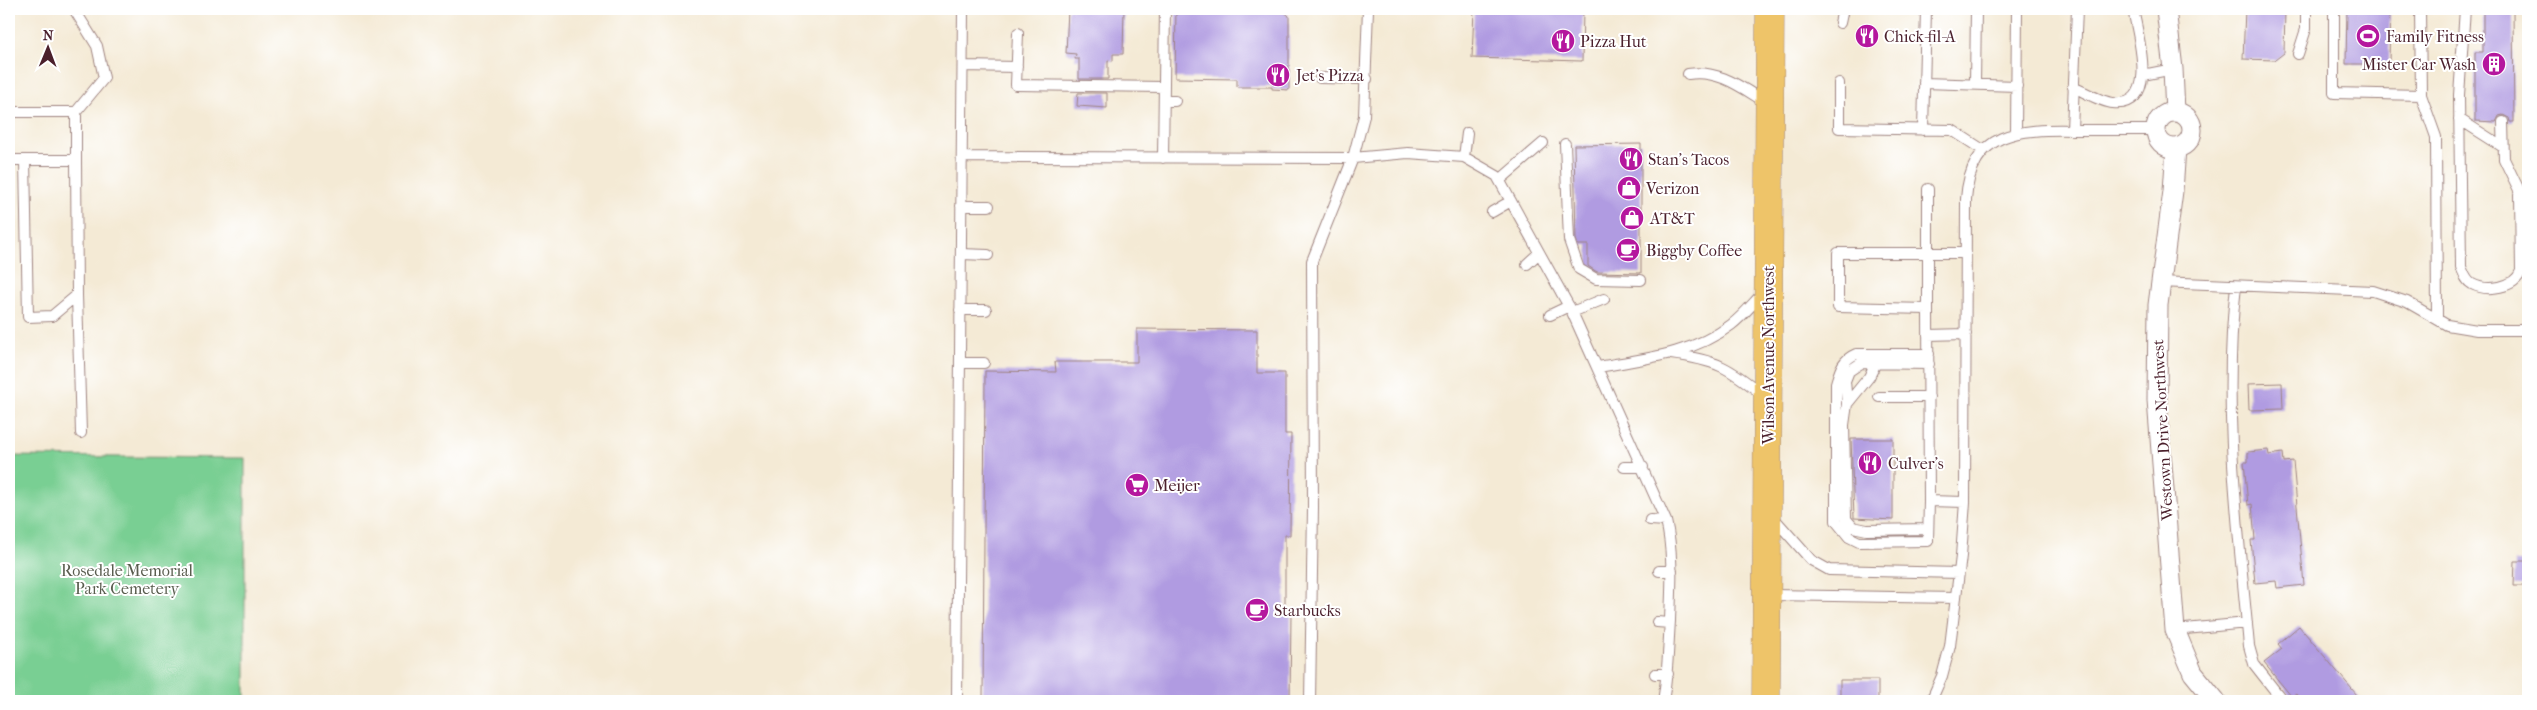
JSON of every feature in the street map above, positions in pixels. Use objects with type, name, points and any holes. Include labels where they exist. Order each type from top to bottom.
[{"type":"main road","name":"Wilson Avenue Northwest","points":[[1766,701],[1770,9]]},
{"type":"street","points":[[2166,9],[2174,69],[2175,112]]},
{"type":"street","points":[[2175,112],[2181,113],[2190,121],[2192,133],[2186,144],[2176,148],[2164,146],[2160,142],[2156,130],[2164,115],[2175,112]]},
{"type":"street","name":"Westown Drive Northwest","points":[[2176,148],[2173,191],[2160,282],[2157,329],[2157,392],[2175,630],[2193,672],[2216,701]]},
{"type":"lane","points":[[74,9],[97,46],[104,78],[76,112],[77,295],[81,432]]},
{"type":"lane","points":[[957,701],[963,9]]},
{"type":"lane","points":[[1163,158],[1169,101],[1164,87],[1165,9]]},
{"type":"lane","points":[[1310,701],[1313,512],[1312,261],[1352,158],[1364,116],[1367,79],[1368,9]]},
{"type":"lane","points":[[1840,23],[1844,9]]},
{"type":"lane","points":[[1923,130],[1926,9]]},
{"type":"lane","points":[[1975,84],[1976,9]]},
{"type":"lane","points":[[2016,133],[2017,9]]},
{"type":"lane","points":[[2072,130],[2077,9]]},
{"type":"lane","points":[[2073,86],[2112,103],[2126,103],[2136,95],[2141,85],[2143,63],[2132,9]]},
{"type":"lane","points":[[2298,54],[2306,29],[2306,9]]},
{"type":"lane","points":[[2334,9],[2334,93],[2421,95]]},
{"type":"lane","points":[[2420,9],[2421,95],[2436,137],[2436,319]]},
{"type":"lane","points":[[2465,9],[2459,119],[2461,267],[2465,277],[2472,283],[2482,286],[2510,285],[2519,278],[2521,271],[2520,192],[2504,158],[2503,122]]},
{"type":"lane","points":[[1018,32],[1016,85],[1164,87]]},
{"type":"lane","points":[[963,66],[1017,67]]},
{"type":"lane","points":[[2143,75],[2174,69]]},
{"type":"lane","points":[[1688,74],[1706,72],[1721,76],[1769,104]]},
{"type":"lane","points":[[1320,78],[1367,79]]},
{"type":"lane","points":[[1839,83],[1839,128],[1952,130],[1984,150]]},
{"type":"lane","points":[[1924,83],[2017,86]]},
{"type":"lane","points":[[9,112],[76,112]]},
{"type":"lane","points":[[2459,119],[2503,147]]},
{"type":"lane","points":[[1931,701],[1948,657],[1959,573],[1965,502],[1967,186],[1971,170],[1984,150],[2016,133],[2036,130],[2156,130]]},
{"type":"lane","points":[[1464,157],[1467,133]]},
{"type":"lane","points":[[1500,180],[1543,143]]},
{"type":"lane","points":[[1565,144],[1569,240],[1579,269],[1596,280],[1641,280]]},
{"type":"lane","points":[[962,157],[1352,158],[1408,154],[1464,157],[1497,176],[1570,309],[1666,520],[1671,546],[1672,572],[1668,674],[1663,701]]},
{"type":"lane","points":[[9,160],[76,160]]},
{"type":"lane","points":[[25,160],[28,317],[52,316],[77,295]]},
{"type":"lane","points":[[1928,188],[1929,359],[1928,541],[1859,542],[1849,537],[1836,521],[1836,383],[1841,367],[1847,358],[1856,354],[1929,359]]},
{"type":"lane","points":[[1492,212],[1511,201]]},
{"type":"lane","points":[[962,206],[989,206]]},
{"type":"lane","points":[[1527,264],[1539,252]]},
{"type":"lane","points":[[1928,309],[1838,307],[1838,253],[1966,253]]},
{"type":"lane","points":[[961,254],[988,255]]},
{"type":"lane","points":[[2160,282],[2373,291],[2395,296],[2447,325],[2466,329],[2528,330]]},
{"type":"lane","points":[[2236,286],[2232,325],[2232,444],[2247,623],[2251,656],[2254,664],[2283,701]]},
{"type":"lane","points":[[1598,367],[1670,354],[1710,337],[1730,326],[1768,288]]},
{"type":"lane","points":[[1550,315],[1604,299]]},
{"type":"lane","points":[[960,310],[986,310]]},
{"type":"lane","points":[[1928,335],[1966,334]]},
{"type":"lane","points":[[1670,354],[1704,359],[1723,365],[1768,399]]},
{"type":"lane","points":[[1928,529],[1867,530],[1853,527],[1846,519],[1844,425],[1847,404],[1845,381],[1849,371],[1861,363],[1929,359]]},
{"type":"lane","points":[[960,363],[984,364]]},
{"type":"lane","points":[[1847,404],[1869,377],[1876,363]]},
{"type":"lane","points":[[1879,397],[1929,397]]},
{"type":"lane","points":[[1624,467],[1642,467]]},
{"type":"lane","points":[[1929,501],[1965,502]]},
{"type":"lane","points":[[1768,512],[1811,560],[1829,570],[1959,573]]},
{"type":"lane","points":[[1650,520],[1666,520]]},
{"type":"lane","points":[[1659,571],[1672,572]]},
{"type":"lane","points":[[1767,595],[1956,598]]},
{"type":"lane","points":[[1657,622],[1670,623]]},
{"type":"lane","points":[[2175,630],[2247,623]]},
{"type":"lane","points":[[1655,674],[1668,674]]},
{"type":"green space","name":"Rosedale Memorial Park Cemetery","points":[[9,456],[245,458],[245,701],[9,701]]},
{"type":"building","points":[[1068,9],[1124,9],[1123,54],[1113,54],[1113,61],[1108,60],[1108,79],[1079,79],[1079,59],[1075,59],[1076,54],[1066,53]]},
{"type":"building","points":[[1176,9],[1281,9],[1289,16],[1289,90],[1272,89],[1272,87],[1237,87],[1237,79],[1175,78]]},
{"type":"building","points":[[1474,9],[1583,9],[1582,61],[1472,58]]},
{"type":"building","points":[[2245,9],[2285,9],[2284,53],[2275,60],[2243,59]]},
{"type":"building","name":"Family Fitness","points":[[2347,9],[2390,9],[2389,64],[2346,64]]},
{"type":"building","name":"Mister Car Wash","points":[[2483,9],[2513,9],[2514,122],[2510,122],[2509,118],[2503,115],[2499,116],[2496,122],[2475,121],[2475,52],[2483,52]]},
{"type":"building","points":[[1078,93],[1107,93],[1107,108],[1077,106]]},
{"type":"building","points":[[1641,144],[1641,273],[1597,272],[1588,266],[1588,245],[1578,245],[1576,239],[1574,145]]},
{"type":"building","name":"Meijer","points":[[1137,329],[1257,330],[1257,373],[1285,373],[1285,434],[1291,434],[1290,535],[1285,535],[1285,614],[1291,614],[1290,701],[983,701],[985,371],[1056,372],[1055,362],[1137,362]]},
{"type":"building","points":[[2282,383],[2283,409],[2249,410],[2248,384]]},
{"type":"building","name":"Culver's","points":[[1851,439],[1893,439],[1893,520],[1854,518]]},
{"type":"building","points":[[2268,450],[2269,455],[2283,453],[2284,462],[2293,461],[2304,585],[2277,588],[2276,581],[2255,583],[2251,540],[2255,540],[2252,504],[2248,505],[2244,462],[2248,462],[2248,452]]},
{"type":"building","points":[[2515,561],[2528,561],[2528,586],[2514,586]]},
{"type":"building","points":[[2299,626],[2362,701],[2301,701],[2296,694],[2292,697],[2264,663],[2282,649],[2278,644]]},
{"type":"building","points":[[1840,680],[1878,680],[1878,701],[1840,701]]},
{"type":"place","name":"Chick-fil-A","points":[[1867,36]]},
{"type":"place","name":"Family Fitness","points":[[2368,36]]},
{"type":"place","name":"Pizza Hut","points":[[1563,41]]},
{"type":"place","name":"Mister Car Wash","points":[[2494,64]]},
{"type":"place","name":"Jet's Pizza","points":[[1278,75]]},
{"type":"place","name":"Stan's Tacos","points":[[1631,159]]},
{"type":"place","name":"Verizon","points":[[1629,188]]},
{"type":"place","name":"AT&T","points":[[1632,218]]},
{"type":"place","name":"Biggby Coffee","points":[[1628,250]]},
{"type":"place","name":"Culver's","points":[[1870,463]]},
{"type":"place","name":"Meijer","points":[[1137,485]]},
{"type":"place","name":"Starbucks","points":[[1257,610]]}]
